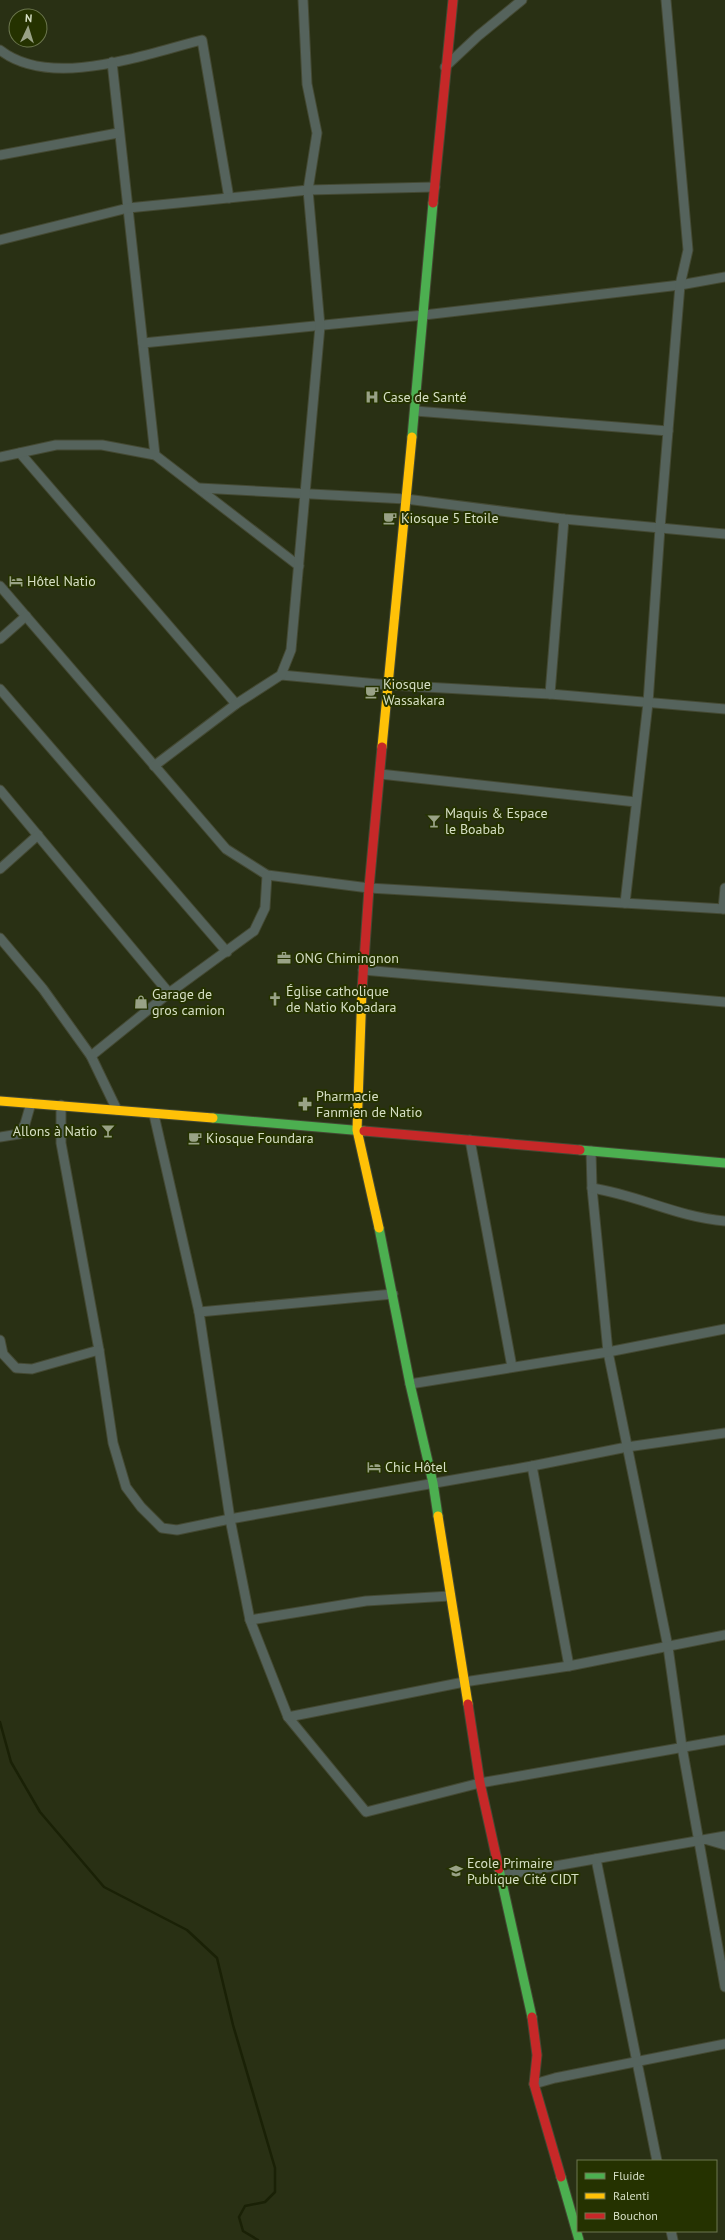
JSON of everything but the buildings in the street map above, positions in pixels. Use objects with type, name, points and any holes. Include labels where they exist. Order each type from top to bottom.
[{"type":"street","points":[[154,766],[236,704],[281,675],[291,650],[320,326],[308,190],[317,133],[307,84],[303,0]]},
{"type":"street","points":[[453,0],[445,67],[424,315],[380,774],[363,970],[357,1130],[393,1294],[410,1384],[433,1483],[480,1783],[499,1876],[535,2030],[537,2055],[534,2084],[579,2240]]},
{"type":"street","points":[[445,67],[478,36],[522,0]]},
{"type":"street","points":[[625,903],[648,703],[660,528],[680,285],[688,250],[666,0]]},
{"type":"street","points":[[0,50],[8,56],[42,68],[77,69],[202,40],[229,198]]},
{"type":"street","points":[[112,62],[118,133],[128,208],[155,455]]},
{"type":"street","points":[[0,155],[118,133]]},
{"type":"street","points":[[0,240],[128,208],[308,190],[435,186]]},
{"type":"street","points":[[143,343],[424,315],[680,285],[725,277]]},
{"type":"street","points":[[415,411],[668,431]]},
{"type":"street","points":[[0,457],[56,445],[102,445],[155,455],[299,566]]},
{"type":"street","points":[[20,452],[236,704]]},
{"type":"street","points":[[199,488],[305,495],[406,499],[564,518],[725,534]]},
{"type":"street","points":[[550,694],[564,518]]},
{"type":"street","points":[[0,586],[226,849],[267,875],[370,888],[724,909],[725,888]]},
{"type":"street","points":[[0,639],[26,616]]},
{"type":"street","points":[[281,675],[389,685],[550,694],[725,709]]},
{"type":"street","points":[[0,689],[227,952]]},
{"type":"street","points":[[380,774],[636,802]]},
{"type":"street","points":[[0,790],[169,993]]},
{"type":"street","points":[[0,869],[38,835]]},
{"type":"street","points":[[91,1056],[169,993],[254,931],[265,908],[267,875]]},
{"type":"street","points":[[0,938],[43,989],[91,1056],[117,1110]]},
{"type":"street","points":[[363,970],[725,1002]]},
{"type":"street","points":[[0,1101],[117,1110],[154,1115],[357,1130],[725,1163]]},
{"type":"street","points":[[0,1137],[19,1134],[25,1124],[31,1103]]},
{"type":"street","points":[[61,1105],[61,1143],[99,1350],[113,1443],[126,1487],[140,1507],[162,1528],[178,1530],[230,1519],[532,1466],[628,1447],[725,1435]]},
{"type":"street","points":[[154,1115],[199,1312],[230,1519],[250,1620],[288,1717],[366,1812],[480,1783],[725,1740]]},
{"type":"street","points":[[470,1140],[512,1367]]},
{"type":"street","points":[[592,1151],[592,1188],[608,1352],[668,1647],[682,1748],[703,1840],[725,1987]]},
{"type":"street","points":[[592,1188],[611,1191],[656,1207],[699,1219],[725,1221]]},
{"type":"street","points":[[199,1312],[393,1294]]},
{"type":"street","points":[[410,1384],[608,1352],[725,1329]]},
{"type":"street","points":[[0,1340],[3,1354],[16,1368],[32,1369],[99,1350]]},
{"type":"street","points":[[532,1466],[569,1666]]},
{"type":"street","points":[[250,1620],[366,1601],[450,1596]]},
{"type":"street","points":[[288,1717],[464,1682],[569,1666],[725,1635]]},
{"type":"street","points":[[499,1876],[725,1836]]},
{"type":"street","points":[[703,1840],[725,1845]]},
{"type":"street","points":[[596,1859],[657,2160]]},
{"type":"street","points":[[534,2084],[555,2078],[725,2044]]},
{"type":"waterway","points":[[0,1722],[11,1762],[40,1812],[104,1887],[187,1930],[217,1958],[233,2025],[275,2168],[275,2192],[265,2202],[245,2206],[239,2217],[243,2231],[258,2240]]},
{"type":"traffic: fast","points":[[412,437],[433,203]]},
{"type":"traffic: fast","points":[[213,1118],[364,1131]]},
{"type":"traffic: fast","points":[[580,1150],[725,1163]]},
{"type":"traffic: fast","points":[[379,1228],[410,1384],[433,1483],[438,1516]]},
{"type":"traffic: fast","points":[[499,1869],[532,2017]]},
{"type":"traffic: fast","points":[[561,2177],[579,2240]]},
{"type":"traffic: slow","points":[[382,747],[412,437]]},
{"type":"traffic: slow","points":[[362,990],[357,1130],[379,1228]]},
{"type":"traffic: slow","points":[[0,1101],[213,1118]]},
{"type":"traffic: slow","points":[[438,1516],[468,1704]]},
{"type":"traffic: jam","points":[[433,203],[453,0]]},
{"type":"traffic: jam","points":[[362,990],[369,888],[382,747]]},
{"type":"traffic: jam","points":[[364,1131],[580,1150]]},
{"type":"traffic: jam","points":[[468,1704],[480,1783],[499,1869]]},
{"type":"traffic: jam","points":[[532,2017],[537,2055],[534,2084],[561,2177]]},
{"type":"place","name":"Case de Santé","points":[[372,397]]},
{"type":"place","name":"Kiosque 5 Etoile","points":[[390,518]]},
{"type":"place","name":"Hôtel Natio","points":[[16,581]]},
{"type":"place","name":"Kiosque Wassakara","points":[[372,692]]},
{"type":"place","name":"Maquis & Espace le Boabab","points":[[434,821]]},
{"type":"place","name":"ONG Chimingnon","points":[[284,958]]},
{"type":"place","name":"Église catholique de Natio Kobadara","points":[[275,999]]},
{"type":"place","name":"Garage de gros camion","points":[[141,1002]]},
{"type":"place","name":"Pharmacie Fanmien de Natio","points":[[305,1104]]},
{"type":"place","name":"Allons à Natio","points":[[108,1131]]},
{"type":"place","name":"Kiosque Foundara","points":[[195,1138]]},
{"type":"place","name":"Chic Hôtel","points":[[374,1467]]},
{"type":"place","name":"Ecole Primaire Publique Cité CIDT","points":[[456,1871]]}]
